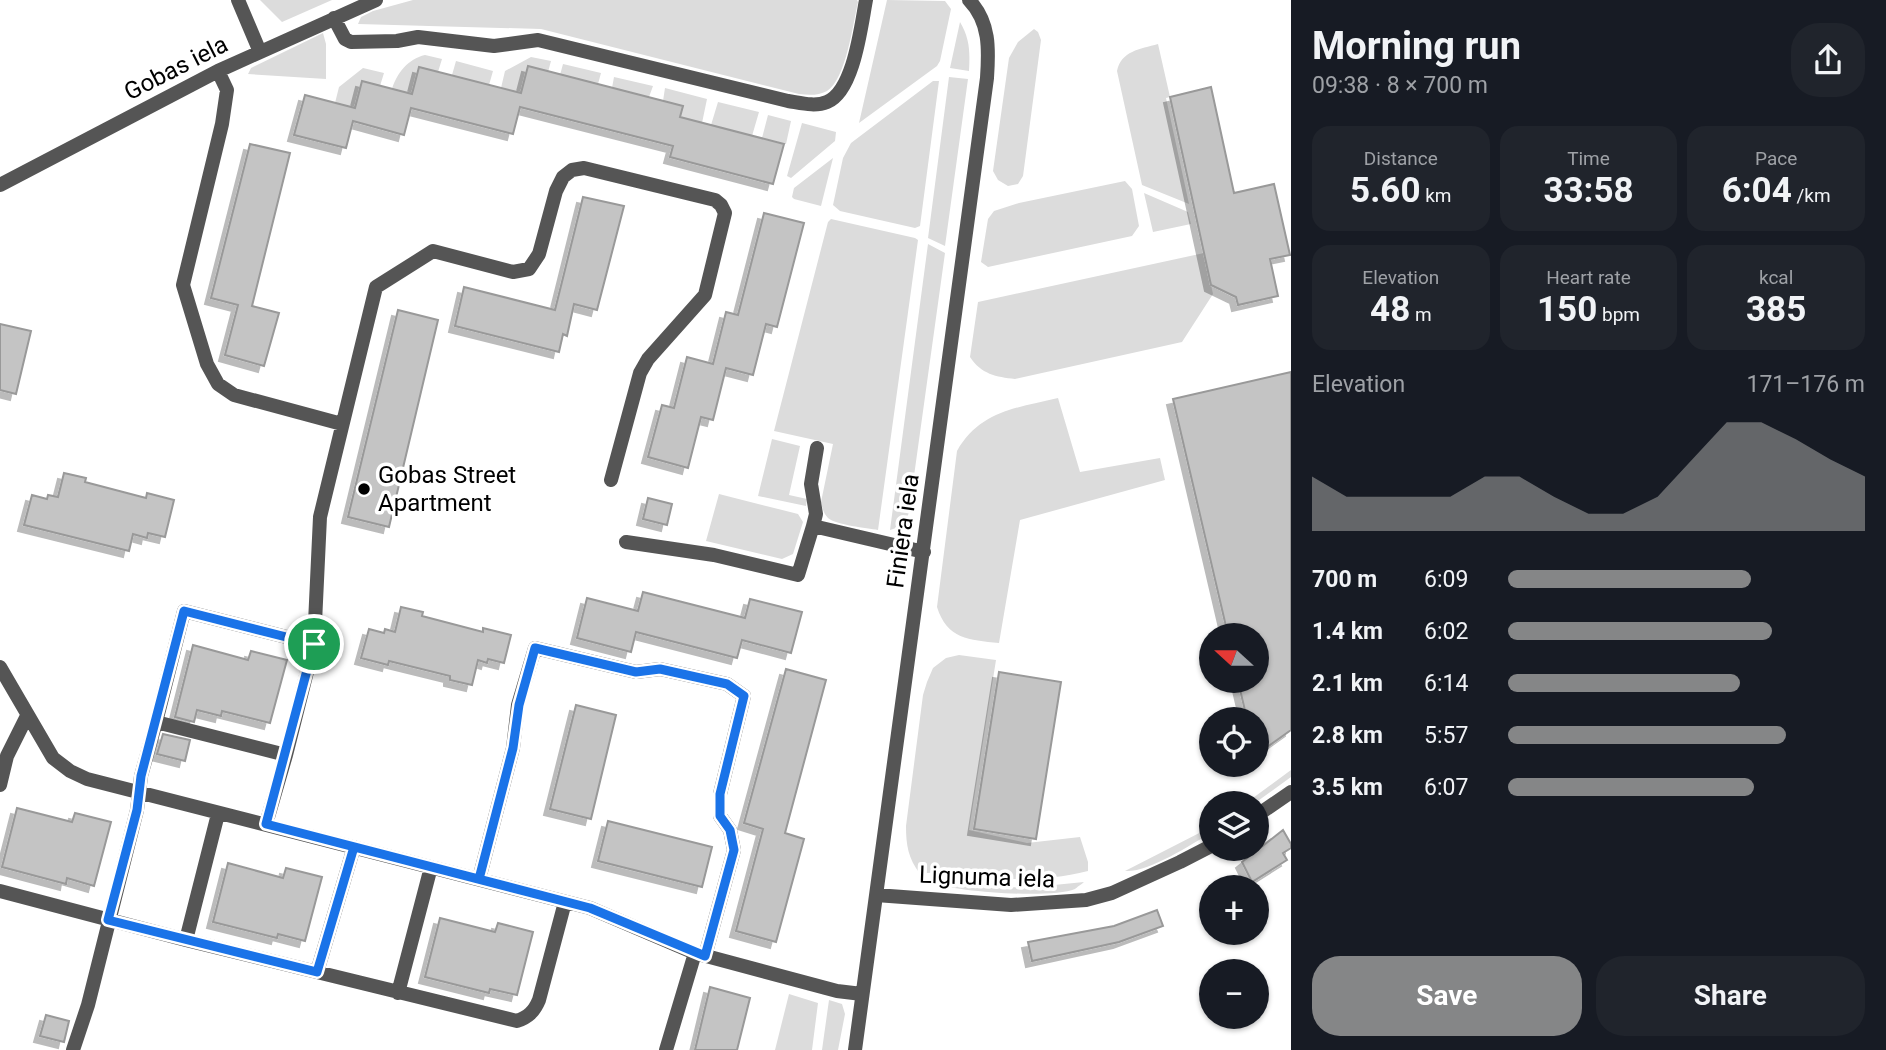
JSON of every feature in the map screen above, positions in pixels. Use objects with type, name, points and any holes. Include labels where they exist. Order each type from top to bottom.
[{"type":"street","points":[[238,0],[260,52]]},
{"type":"street","name":"Gobas iela","points":[[0,185],[218,71],[376,0]]},
{"type":"street","points":[[334,18],[345,39],[351,42],[397,41],[418,37],[494,46],[538,40],[788,101],[814,104],[829,101],[839,93],[849,75],[866,0]]},
{"type":"street","name":"Finiera iela","points":[[855,1050],[987,78],[989,48],[983,19],[970,0]]},
{"type":"street","points":[[218,71],[226,90],[222,124],[183,285],[207,365],[218,384],[234,395],[342,424]]},
{"type":"street","points":[[266,824],[314,644],[320,517],[376,287],[433,251],[513,272],[529,269],[539,254],[556,191],[563,177],[572,170],[583,168],[715,200],[722,205],[725,213],[705,295],[648,359],[640,373],[611,480]]},
{"type":"street","points":[[626,542],[713,555],[798,575],[816,514],[811,484],[817,448]]},
{"type":"street","points":[[813,526],[924,552]]},
{"type":"street","points":[[73,1050],[88,1005],[184,611],[314,644]]},
{"type":"street","points":[[479,879],[513,748],[519,705],[535,648],[636,672],[660,669],[727,684],[744,696],[720,794],[720,816],[730,830],[734,850],[666,1050]]},
{"type":"street","points":[[0,667],[53,758],[70,771],[87,779],[590,908],[700,954],[837,991],[862,994]]},
{"type":"street","points":[[0,785],[7,756],[27,716]]},
{"type":"street","points":[[156,722],[286,755]]},
{"type":"street","points":[[1269,807],[1291,792]]},
{"type":"street","points":[[186,940],[218,814]]},
{"type":"street","points":[[317,972],[354,847]]},
{"type":"street","name":"Lignuma iela","points":[[876,895],[1011,905],[1086,901],[1130,885],[1199,852]]},
{"type":"street","points":[[398,993],[430,867]]},
{"type":"street","points":[[0,891],[509,1021],[517,1021],[534,1011],[565,902]]},
{"type":"shaded area","points":[[260,0],[332,0],[282,22]]},
{"type":"shaded area","points":[[413,0],[858,2],[848,50],[834,85],[820,94],[809,95],[541,29],[358,24],[361,17],[373,11]]},
{"type":"shaded area","points":[[887,0],[945,1],[951,9],[940,61],[937,66],[859,123]]},
{"type":"shaded area","points":[[960,22],[969,46],[969,71],[950,68]]},
{"type":"shaded area","points":[[1034,29],[1041,40],[1023,176],[1018,184],[1008,186],[998,180],[993,171],[1009,58],[1018,42]]},
{"type":"shaded area","points":[[323,33],[326,44],[326,79],[248,74],[251,68]]},
{"type":"shaded area","points":[[1158,44],[1170,97],[1166,98],[1189,204],[1142,185],[1117,71],[1127,55]]},
{"type":"shaded area","points":[[425,55],[442,59],[438,72],[419,67],[412,94],[392,89],[404,68]]},
{"type":"shaded area","points":[[531,57],[551,61],[548,72],[528,67],[521,93],[501,88],[505,71]]},
{"type":"shaded area","points":[[456,61],[493,71],[489,85],[452,75]]},
{"type":"shaded area","points":[[563,64],[601,73],[598,84],[560,75]]},
{"type":"shaded area","points":[[363,68],[384,73],[380,86],[362,81],[355,108],[335,103],[339,87]]},
{"type":"shaded area","points":[[614,77],[653,86],[649,97],[612,88]]},
{"type":"shaded area","points":[[949,77],[968,79],[945,246],[928,238]]},
{"type":"shaded area","points":[[933,81],[939,81],[920,226],[915,228],[840,211],[833,205],[843,158],[851,143]]},
{"type":"shaded area","points":[[665,88],[707,99],[702,123],[680,117],[683,106],[663,101]]},
{"type":"shaded area","points":[[718,102],[759,112],[752,136],[711,125]]},
{"type":"shaded area","points":[[768,115],[791,121],[786,144],[762,138]]},
{"type":"shaded area","points":[[802,123],[836,132],[835,141],[791,178],[787,176]]},
{"type":"shaded area","points":[[833,158],[821,206],[792,197],[794,188]]},
{"type":"shaded area","points":[[1125,181],[1132,189],[1139,226],[1132,236],[988,267],[981,262],[988,219],[994,211],[1019,203]]},
{"type":"shaded area","points":[[1144,193],[1188,212],[1191,224],[1153,232]]},
{"type":"shaded area","points":[[831,219],[918,240],[878,530],[838,523],[824,513],[821,502],[833,444],[774,431],[828,222]]},
{"type":"shaded area","points":[[928,244],[945,253],[909,512],[902,524],[890,530]]},
{"type":"shaded area","points":[[1204,253],[1213,294],[1182,342],[1015,379],[990,374],[970,357],[978,302]]},
{"type":"shaded area","points":[[1058,398],[1080,472],[1160,458],[1165,480],[1020,520],[999,643],[960,636],[947,626],[937,607],[957,451],[966,438],[988,419],[1000,413]]},
{"type":"shaded area","points":[[772,439],[800,446],[789,495],[807,499],[806,506],[758,496]]},
{"type":"shaded area","points":[[719,494],[798,514],[803,522],[793,554],[782,559],[706,541]]},
{"type":"shaded area","points":[[959,655],[996,660],[969,830],[1027,843],[1080,837],[1088,871],[1049,878],[1011,879],[944,873],[920,874],[916,868],[908,851],[906,826],[923,695],[933,668],[946,658]]},
{"type":"shaded area","points":[[1291,770],[1291,777],[1269,793],[1262,791]]},
{"type":"shaded area","points":[[1199,833],[1199,840],[1169,857],[1145,868],[1125,871]]},
{"type":"shaded area","points":[[929,882],[1024,888],[1084,882],[1075,889],[1063,892],[1025,894],[959,889]]},
{"type":"shaded area","points":[[789,994],[818,1003],[812,1050],[775,1050]]},
{"type":"shaded area","points":[[829,1000],[842,1004],[845,1014],[838,1050],[822,1050]]},
{"type":"building","points":[[528,66],[683,106],[680,117],[784,144],[773,184],[670,157],[673,146],[520,107],[513,134],[411,108],[404,135],[353,121],[346,148],[294,135],[305,95],[355,108],[362,81],[412,94],[419,67],[521,93]]},
{"type":"building","points":[[1211,87],[1234,193],[1274,184],[1290,255],[1270,259],[1278,296],[1238,305],[1236,297],[1211,285],[1170,97]]},
{"type":"building","points":[[250,144],[290,153],[252,306],[279,313],[264,366],[225,355],[238,305],[211,298]]},
{"type":"building","points":[[583,197],[624,206],[597,310],[574,304],[567,336],[563,334],[559,352],[455,326],[464,287],[555,310]]},
{"type":"building","points":[[764,213],[804,223],[777,327],[766,324],[753,375],[726,368],[713,420],[701,417],[688,468],[648,457],[662,405],[674,408],[687,357],[713,364],[726,312],[738,315]]},
{"type":"building","points":[[398,310],[438,320],[389,527],[348,517]]},
{"type":"building","points":[[0,324],[31,331],[16,394],[0,390]]},
{"type":"building","points":[[1291,372],[1291,730],[1269,746],[1269,707],[1244,707],[1241,693],[1269,693],[1269,623],[1225,623],[1173,399]]},
{"type":"building","points":[[64,473],[86,478],[85,482],[146,498],[147,493],[174,500],[165,537],[148,533],[147,538],[133,534],[129,551],[24,525],[32,495],[47,499],[48,495],[58,497]]},
{"type":"building","points":[[648,498],[672,504],[667,525],[643,519]]},
{"type":"building","points":[[643,592],[745,618],[750,599],[802,612],[791,653],[742,640],[737,658],[636,632],[631,652],[577,638],[587,598],[638,611]]},
{"type":"building","points":[[401,607],[423,612],[422,616],[483,632],[483,628],[511,635],[504,663],[488,659],[487,663],[478,660],[472,685],[450,680],[450,676],[389,661],[388,665],[361,658],[369,629],[384,633],[385,629],[395,632]]},
{"type":"building","points":[[193,645],[248,660],[251,651],[287,660],[270,723],[222,711],[221,716],[197,710],[194,722],[175,717]]},
{"type":"building","points":[[786,669],[826,680],[785,833],[804,839],[776,942],[736,931],[763,829],[744,823]]},
{"type":"building","points":[[999,672],[1061,682],[1036,839],[974,829]]},
{"type":"building","points":[[576,705],[616,715],[591,819],[550,809]]},
{"type":"building","points":[[163,734],[190,740],[185,761],[157,754]]},
{"type":"building","points":[[17,808],[72,822],[75,813],[111,822],[94,886],[67,878],[66,884],[2,867]]},
{"type":"building","points":[[608,821],[712,847],[702,887],[598,861]]},
{"type":"building","points":[[1283,830],[1291,844],[1291,848],[1283,853],[1287,860],[1263,875],[1248,875],[1242,862],[1269,861],[1269,841]]},
{"type":"building","points":[[228,863],[283,878],[286,868],[322,877],[305,941],[278,934],[277,938],[213,922]]},
{"type":"building","points":[[1157,910],[1163,926],[1119,942],[1032,961],[1028,942],[1114,926]]},
{"type":"building","points":[[440,918],[495,932],[498,923],[533,932],[517,995],[490,989],[489,993],[425,977]]},
{"type":"building","points":[[710,987],[750,998],[737,1050],[695,1050]]},
{"type":"building","points":[[46,1015],[69,1021],[64,1042],[40,1036]]},
{"type":"place","name":"Gobas Street Apartment","points":[[364,489]]},
{"type":"route","points":[[314,644],[184,611],[141,776],[137,810],[108,920],[317,972],[354,847],[479,879],[513,748],[519,705],[535,648],[636,672],[660,669],[727,684],[744,696],[720,794],[720,816],[730,830],[734,850],[705,956],[590,908],[479,879],[266,824],[314,644]]}]
